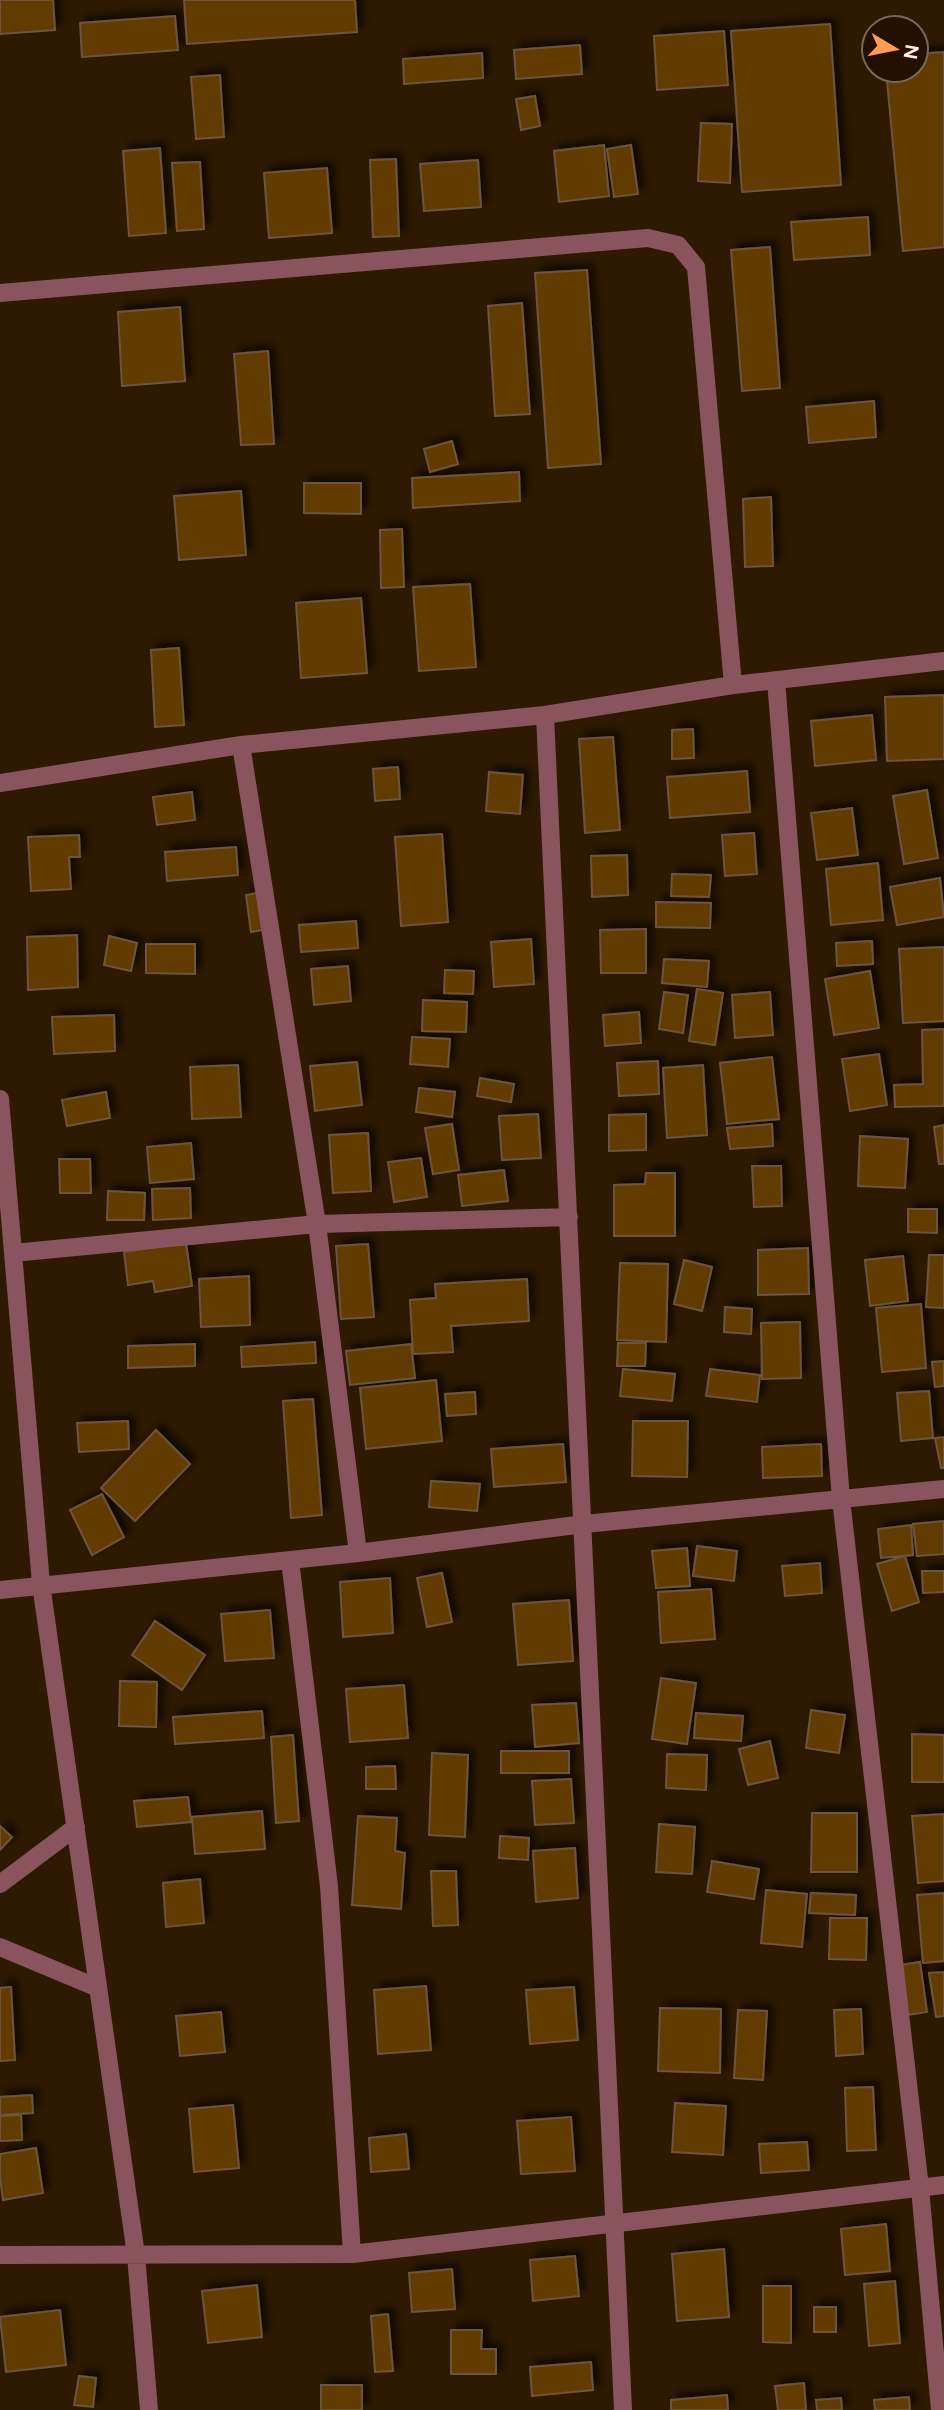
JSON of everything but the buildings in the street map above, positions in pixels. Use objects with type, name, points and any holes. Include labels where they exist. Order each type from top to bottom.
[{"type":"street","points":[[0,293],[648,238],[678,245],[696,267],[733,685]]},
{"type":"street","points":[[0,783],[241,745],[545,715],[733,685],[944,660]]},
{"type":"street","points":[[776,680],[841,1499],[920,2188],[940,2410]]},
{"type":"street","points":[[545,715],[623,2410]]},
{"type":"street","points":[[241,745],[317,1224],[358,1553]]},
{"type":"street","points":[[0,1099],[41,1584],[136,2255],[149,2410]]},
{"type":"street","points":[[13,1253],[317,1224],[569,1217]]},
{"type":"street","points":[[0,1590],[358,1553],[584,1524],[944,1489]]},
{"type":"street","points":[[290,1560],[329,1886],[352,2255]]},
{"type":"street","points":[[0,1884],[76,1827]]},
{"type":"street","points":[[0,1947],[99,1988]]},
{"type":"street","points":[[0,2255],[352,2255],[944,2185]]}]
